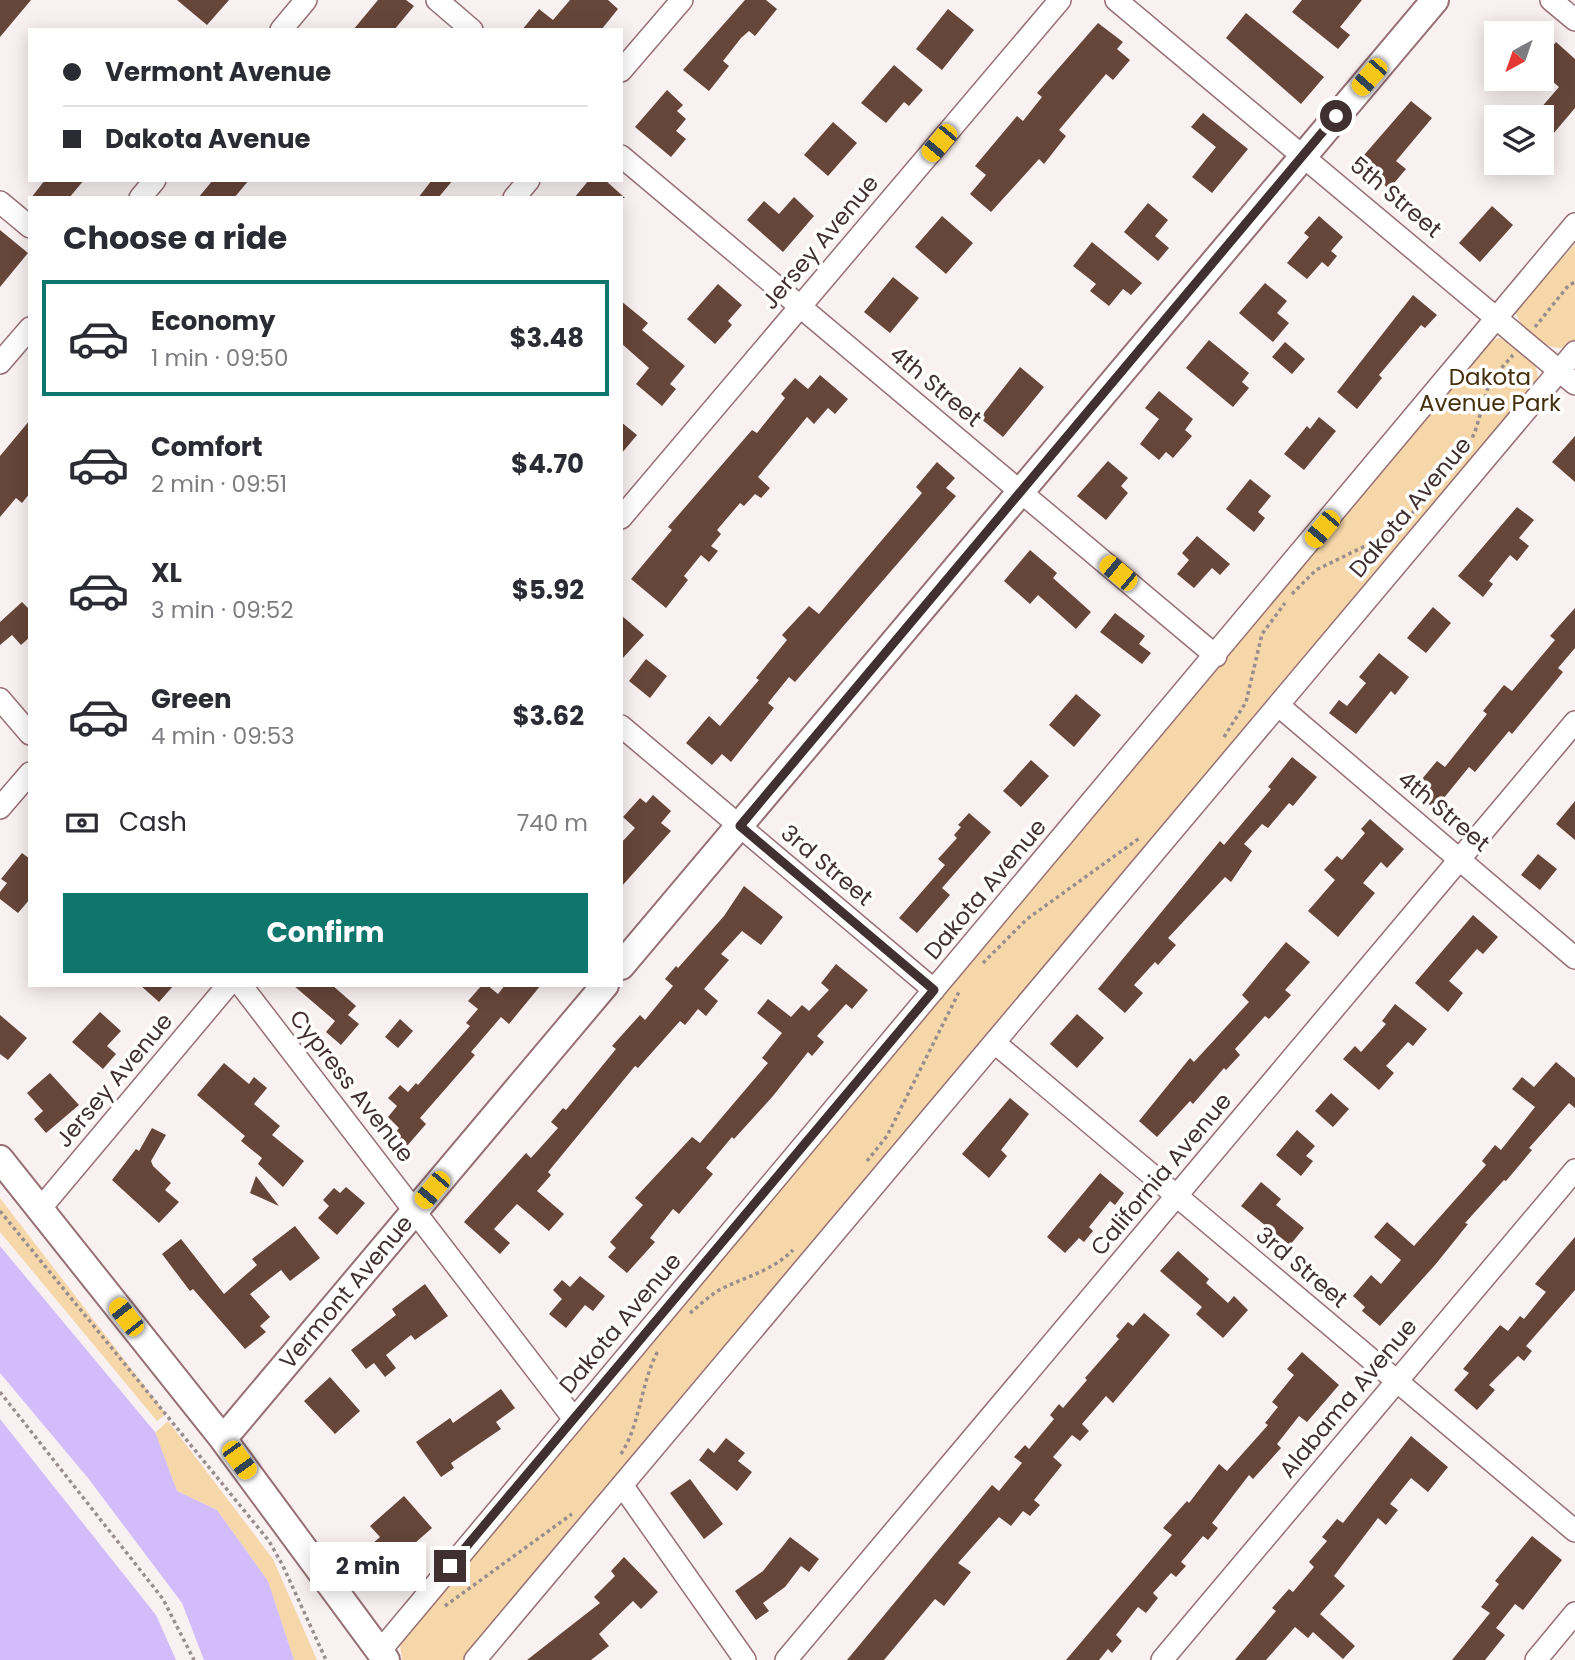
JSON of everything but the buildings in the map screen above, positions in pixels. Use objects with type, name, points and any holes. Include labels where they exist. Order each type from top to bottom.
[{"type":"street","points":[[283,28],[306,0]]},
{"type":"street","points":[[437,0],[470,28]]},
{"type":"street","points":[[623,69],[682,0]]},
{"type":"street","name":"Jersey Avenue","points":[[623,516],[1060,0]]},
{"type":"street","name":"5th Street","points":[[1116,0],[1567,377]]},
{"type":"street","points":[[623,964],[1435,0]]},
{"type":"street","points":[[1551,0],[1575,20]]},
{"type":"street","name":"4th Street","points":[[623,158],[1216,656]]},
{"type":"street","points":[[142,196],[153,182]]},
{"type":"street","points":[[516,196],[527,182]]},
{"type":"street","points":[[0,202],[28,226]]},
{"type":"street","name":"Dakota Avenue","points":[[383,1655],[574,1419],[1216,656],[1575,224]]},
{"type":"street","points":[[0,363],[28,330]]},
{"type":"street","name":"Dakota Avenue","points":[[475,1660],[1278,705],[1567,377],[1575,352]]},
{"type":"street","points":[[0,699],[28,732]]},
{"type":"street","name":"4th Street","points":[[1278,705],[1575,958]]},
{"type":"street","name":"California Avenue","points":[[786,1660],[1575,722]]},
{"type":"street","name":"3rd Street","points":[[623,728],[934,990]]},
{"type":"street","points":[[0,808],[28,775]]},
{"type":"street","name":"Jersey Avenue","points":[[40,1209],[226,987]]},
{"type":"street","name":"Cypress Avenue","points":[[243,987],[574,1419]]},
{"type":"street","name":"Vermont Avenue","points":[[223,1439],[603,987]]},
{"type":"street","name":"3rd Street","points":[[995,1043],[1575,1531]]},
{"type":"street","points":[[0,1159],[223,1439],[383,1655]]},
{"type":"street","name":"Alabama Avenue","points":[[1162,1660],[1575,1170]]},
{"type":"street","points":[[622,1485],[745,1660]]},
{"type":"street","points":[[1536,1660],[1575,1613]]},
{"type":"path","points":[[1464,455],[1475,432],[1490,381],[1568,286],[1575,282]]},
{"type":"path","points":[[1223,739],[1246,702],[1262,634],[1287,600],[1316,570],[1398,530],[1442,478]]},
{"type":"path","points":[[982,965],[1027,919],[1142,836]]},
{"type":"path","points":[[863,1166],[887,1136],[948,1010],[964,983]]},
{"type":"path","points":[[0,1211],[269,1541],[284,1566],[326,1660]]},
{"type":"path","points":[[681,1322],[719,1290],[781,1262],[798,1244]]},
{"type":"path","points":[[617,1461],[629,1442],[646,1373],[659,1350]]},
{"type":"path","points":[[0,1392],[163,1599],[194,1660]]},
{"type":"path","points":[[438,1611],[580,1505]]},
{"type":"green space","name":"Dakota Avenue Park","points":[[1575,244],[1575,341],[1567,347],[1548,346],[1530,334],[1515,310]]},
{"type":"green space","name":"Dakota Avenue Park","points":[[1498,338],[1514,343],[1527,354],[1536,368],[1537,385],[463,1660],[402,1660],[400,1644],[1489,342]]},
{"type":"green space","points":[[0,1198],[166,1414],[157,1421],[0,1232]]},
{"type":"green space","points":[[168,1421],[273,1559],[317,1660],[294,1660],[268,1581],[217,1510],[177,1491],[155,1433]]},
{"type":"shaded area","points":[[0,1246],[155,1432],[177,1491],[217,1510],[268,1581],[294,1660],[204,1660],[182,1603],[88,1478],[0,1373]]},
{"type":"shaded area","points":[[0,1419],[156,1615],[176,1660],[0,1660]]},
{"type":"route","points":[[450,1566],[934,990],[740,826],[1336,116]]}]
